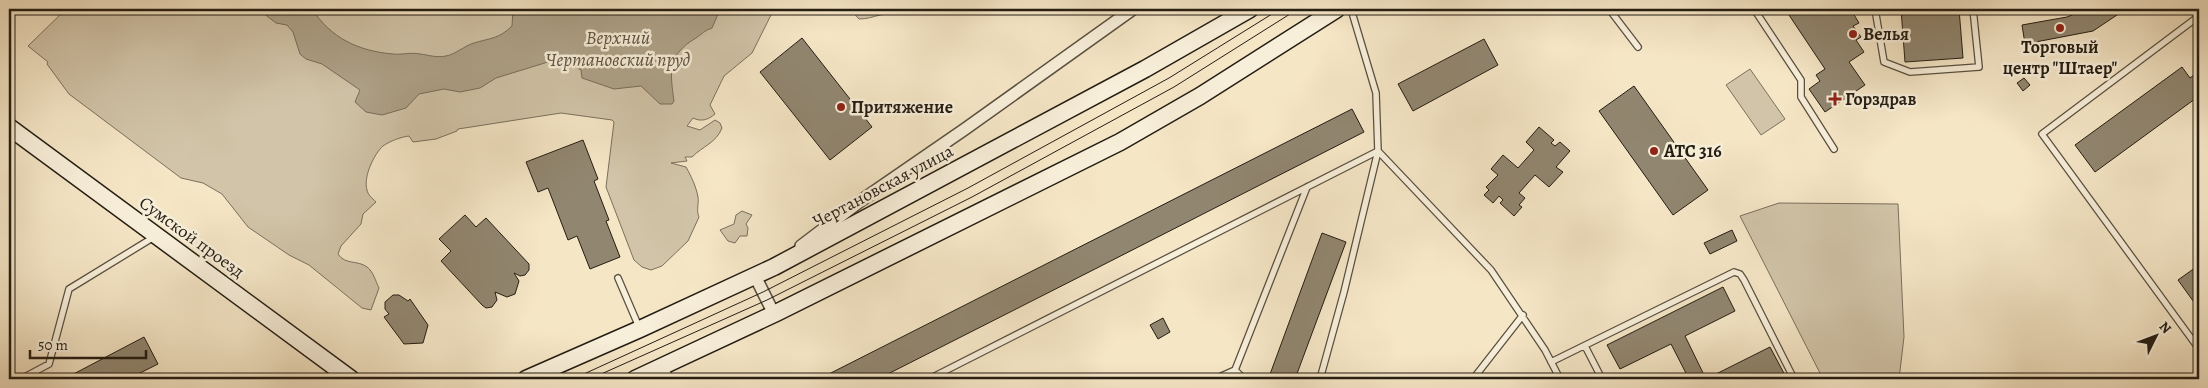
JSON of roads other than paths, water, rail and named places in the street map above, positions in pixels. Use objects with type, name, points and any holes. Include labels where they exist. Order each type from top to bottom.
[{"type":"main road","name":"Чертановская улица","points":[[526,379],[774,267],[1145,69],[1250,9]]},
{"type":"main road","points":[[636,379],[667,373],[774,314],[1120,142],[1200,96],[1337,9]]},
{"type":"main road","name":"Сумской проезд","points":[[9,127],[351,379]]},
{"type":"street","points":[[774,267],[859,202],[1133,9]]},
{"type":"street","points":[[755,276],[774,314]]},
{"type":"lane","points":[[1320,379],[1344,292],[1378,151],[1376,93],[1351,9]]},
{"type":"lane","points":[[1609,9],[1638,47]]},
{"type":"lane","points":[[1754,9],[1801,80],[1801,97],[1834,149]]},
{"type":"lane","points":[[1874,9],[1884,62],[1910,72],[1979,67],[1973,9]]},
{"type":"lane","points":[[2199,16],[2042,134],[2199,348]]},
{"type":"lane","points":[[929,379],[1378,151]]},
{"type":"lane","points":[[1378,151],[1491,270],[1523,315],[1560,379]]},
{"type":"lane","points":[[1215,379],[1235,370],[1306,187]]},
{"type":"lane","points":[[21,379],[49,364],[69,289],[156,236]]},
{"type":"lane","points":[[1551,362],[1734,272],[1740,274],[1744,280],[1794,379]]},
{"type":"lane","points":[[618,278],[640,329]]},
{"type":"lane","points":[[1473,379],[1523,315]]},
{"type":"lane","points":[[1585,346],[1602,379]]},
{"type":"lane","points":[[1235,370],[1244,379]]},
{"type":"water","name":"Верхний Чертановский пруд","points":[[258,9],[312,9],[328,28],[346,41],[357,46],[380,52],[396,54],[417,53],[439,57],[450,55],[470,44],[494,38],[503,33],[512,26],[513,9],[722,9],[712,28],[687,44],[675,58],[672,73],[674,101],[672,104],[660,104],[641,86],[614,89],[582,78],[581,70],[570,64],[548,62],[496,78],[480,88],[460,92],[444,89],[419,94],[406,108],[382,115],[366,112],[355,102],[360,90],[322,64],[306,59],[300,54],[293,32],[287,25],[276,23]]},
{"type":"tram line","points":[[573,379],[763,292],[968,188],[1169,78],[1280,9]]},
{"type":"tram line","points":[[590,379],[767,300],[972,197],[1174,87],[1298,9]]},
{"type":"place","name":"Торговый центр \"Штаер\"","points":[[2060,28]]},
{"type":"place","name":"Велья","points":[[1853,34]]},
{"type":"place","name":"Горздрав","points":[[1835,99]]},
{"type":"place","name":"Притяжение","points":[[841,107]]},
{"type":"place","name":"АТС 316","points":[[1654,151]]}]
